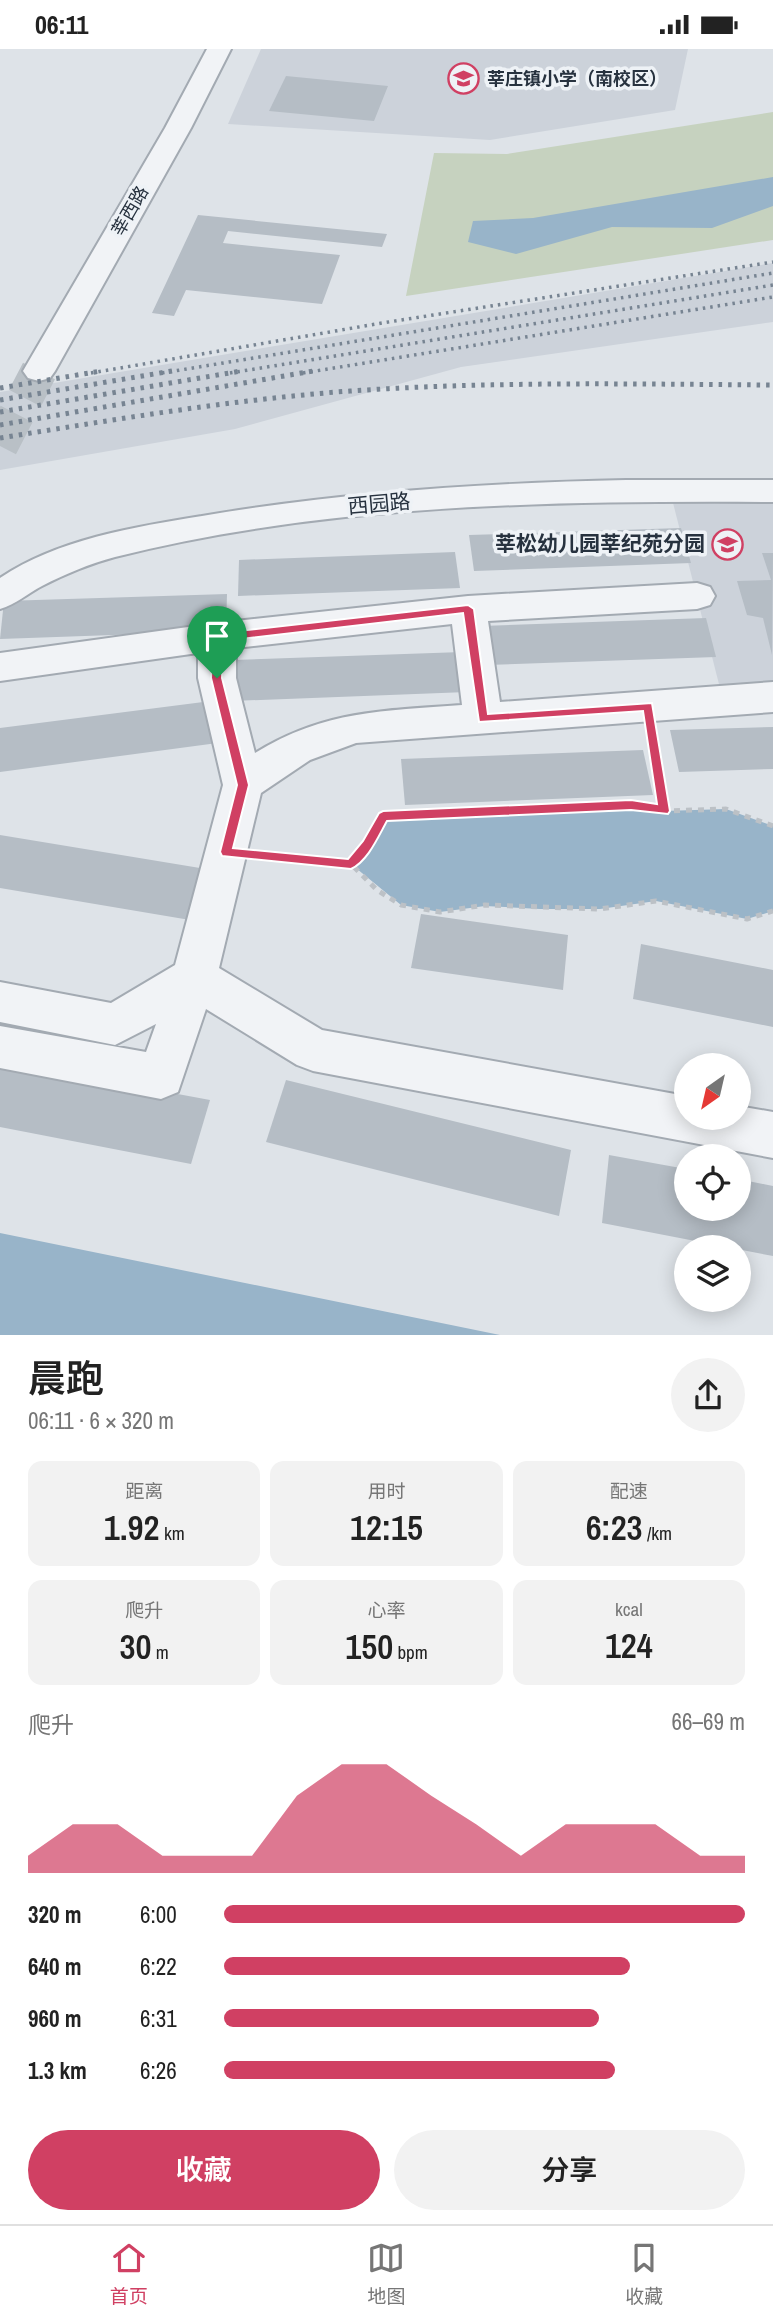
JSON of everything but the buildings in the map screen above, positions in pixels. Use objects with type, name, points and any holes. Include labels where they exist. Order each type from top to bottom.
[{"type":"street","name":"莘西路","points":[[39,371],[178,128],[219,49]]},
{"type":"street","name":"西园路","points":[[0,596],[38,572],[79,556],[170,533],[317,509],[505,493],[614,490],[773,491]]},
{"type":"street","points":[[0,667],[217,637],[468,609],[697,596]]},
{"type":"street","points":[[468,609],[483,719]]},
{"type":"street","points":[[0,1047],[161,1077],[194,977],[243,785],[217,678],[217,637]]},
{"type":"street","points":[[243,785],[262,768],[288,751],[320,737],[356,728],[773,697]]},
{"type":"street","points":[[0,1002],[115,1024],[194,977]]},
{"type":"street","points":[[194,977],[313,1050],[773,1135]]},
{"type":"path","points":[[648,706],[664,811]]},
{"type":"path","points":[[351,864],[367,845],[383,816],[631,805],[664,811],[726,809],[773,826]]},
{"type":"path","points":[[226,852],[351,864],[377,890],[401,905],[440,912],[485,905],[600,909],[656,901],[747,919],[773,911]]},
{"type":"shaded area","name":"莘庄镇小学（南校区）","points":[[261,49],[688,49],[675,110],[490,140],[228,124]]},
{"type":"shaded area","points":[[773,263],[773,322],[461,367],[235,429],[0,470],[0,392]]},
{"type":"shaded area","name":"莘松幼儿园莘纪苑分园","points":[[670,491],[773,491],[773,697],[723,700]]},
{"type":"green space","points":[[773,112],[773,240],[406,296],[434,153],[507,154]]},
{"type":"water","points":[[773,177],[773,206],[712,228],[612,227],[516,254],[468,242],[473,221],[533,218]]},
{"type":"water","points":[[631,805],[664,811],[726,809],[773,826],[773,911],[747,919],[656,901],[600,909],[485,906],[440,912],[401,905],[351,864],[367,845],[383,816]]},
{"type":"water","points":[[0,1233],[500,1335],[0,1335]]},
{"type":"tunnel","points":[[0,446],[39,371]]},
{"type":"railway","points":[[91,373],[382,323],[773,262]]},
{"type":"railway","points":[[162,373],[773,273]]},
{"type":"railway","points":[[230,373],[773,285]]},
{"type":"railway","points":[[303,373],[773,297]]},
{"type":"railway","points":[[0,388],[101,371]]},
{"type":"railway","points":[[0,400],[172,371]]},
{"type":"railway","points":[[0,412],[241,371]]},
{"type":"railway","points":[[0,425],[313,371]]},
{"type":"railway","points":[[0,438],[210,406],[337,392],[500,385],[773,385]]},
{"type":"place","name":"莘庄镇小学（南校区）","points":[[464,79]]},
{"type":"place","name":"莘松幼儿园莘纪苑分园","points":[[728,544]]},
{"type":"route","points":[[468,609],[483,719],[648,706],[664,811],[631,805],[383,816],[367,845],[351,864],[226,852],[243,785],[217,678],[217,637],[468,609]]}]
